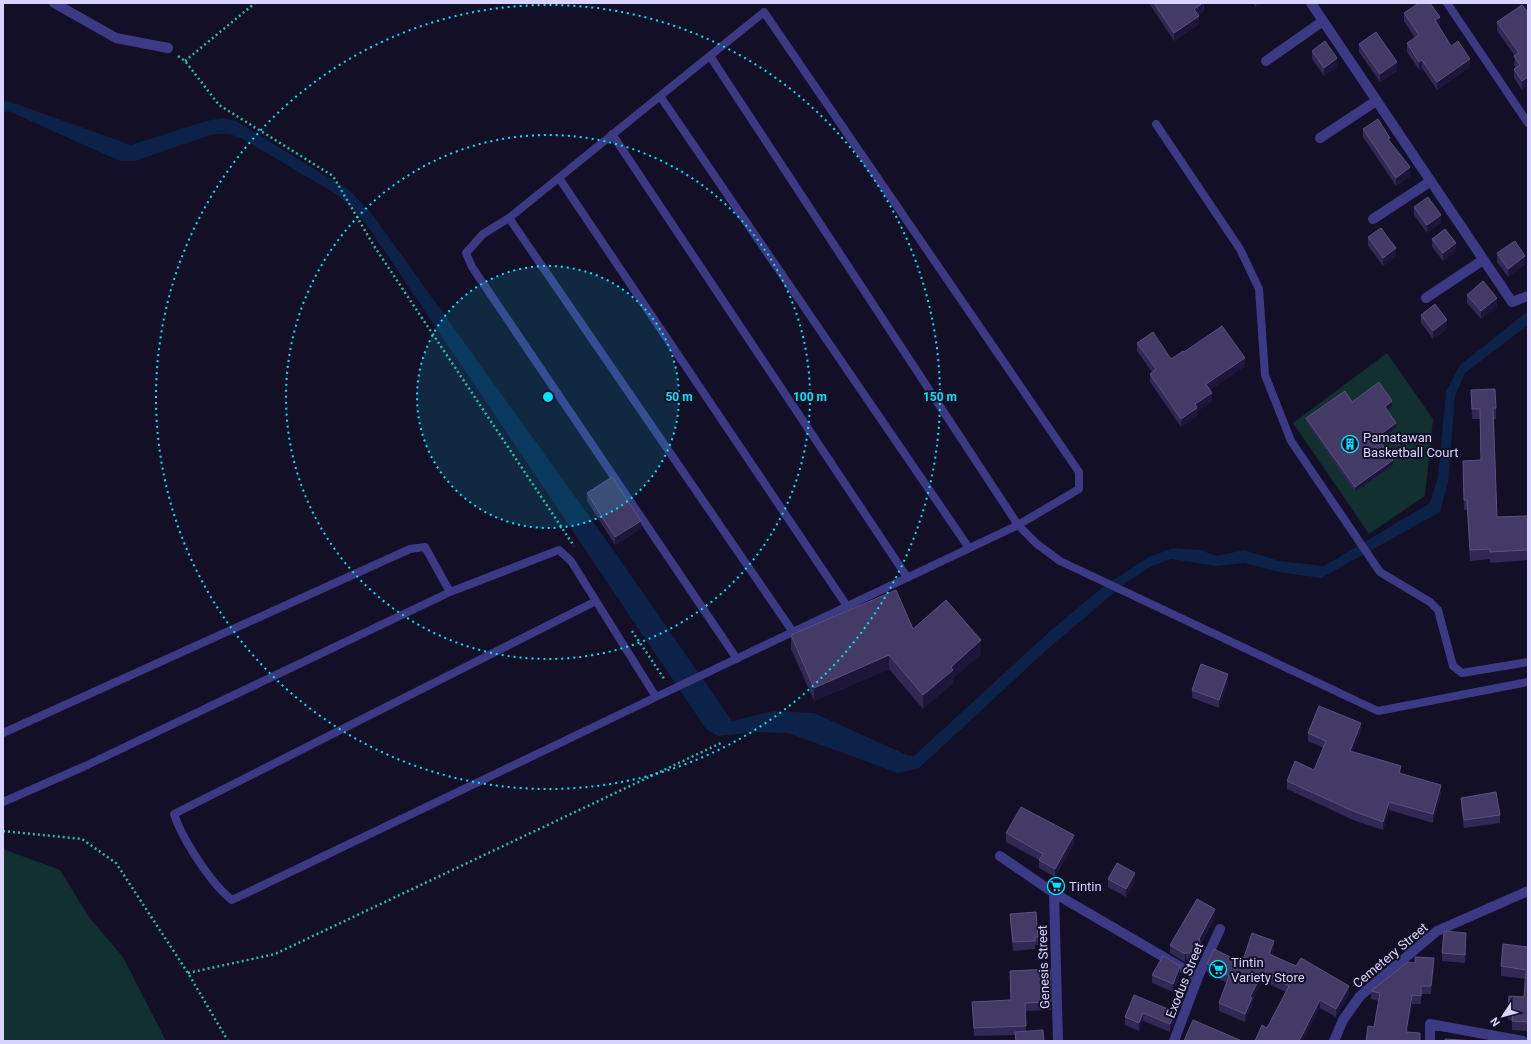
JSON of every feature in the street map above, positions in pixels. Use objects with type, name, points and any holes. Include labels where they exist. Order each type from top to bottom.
[{"type":"street","points":[[54,3],[116,38],[168,48]]},
{"type":"street","points":[[1311,3],[1512,302],[1528,296]]},
{"type":"street","points":[[1266,61],[1323,21]]},
{"type":"street","points":[[1320,138],[1376,101]]},
{"type":"street","points":[[1373,219],[1430,181]]},
{"type":"street","points":[[1426,298],[1483,260]]},
{"type":"street","points":[[1000,856],[1054,893],[1198,977]]},
{"type":"street","name":"Cemetery Street","points":[[1334,1041],[1343,1020],[1360,996],[1437,931],[1528,891]]},
{"type":"street","name":"Genesis Street","points":[[1054,893],[1058,1041]]},
{"type":"street","name":"Exodus Street","points":[[1174,1041],[1198,977],[1220,929]]},
{"type":"street","points":[[1430,1041],[1430,1024],[1523,1041]]},
{"type":"lane","points":[[1447,3],[1528,123]]},
{"type":"lane","points":[[596,601],[174,814],[178,828],[221,891],[232,900],[707,672],[793,632],[1018,525],[1078,489],[1079,472],[764,12],[509,218],[483,234],[466,253],[472,266],[737,658]]},
{"type":"lane","points":[[710,56],[1018,525],[1037,544],[1060,561],[1378,711],[1528,682]]},
{"type":"lane","points":[[660,96],[969,548]]},
{"type":"lane","points":[[1156,124],[1240,248],[1259,289],[1265,375],[1291,442],[1353,530],[1380,572],[1430,602],[1438,610],[1453,666],[1462,673],[1528,662]]},
{"type":"lane","points":[[612,134],[907,577]]},
{"type":"lane","points":[[559,178],[847,606]]},
{"type":"lane","points":[[509,218],[793,632]]},
{"type":"lane","points":[[3,733],[410,548],[425,547],[450,592]]},
{"type":"lane","points":[[3,802],[83,766],[450,592],[559,550],[571,561],[656,697]]},
{"type":"path","points":[[185,61],[255,3]]},
{"type":"path","points":[[168,48],[185,61],[218,105],[330,173],[336,180],[374,246],[578,551]]},
{"type":"path","points":[[631,630],[673,689]]},
{"type":"path","points":[[188,973],[275,954],[723,742]]},
{"type":"path","points":[[3,831],[82,839],[116,863],[188,973],[228,1041]]},
{"type":"green space","points":[[1387,353],[1433,419],[1425,496],[1369,534],[1293,423]]},
{"type":"green space","points":[[3,849],[60,870],[89,917],[123,957],[166,1041],[3,1041]]},
{"type":"water","points":[[8,101],[131,145],[206,121],[223,118],[236,121],[349,190],[372,214],[609,544],[732,721],[774,711],[814,713],[909,756],[915,755],[1048,633],[1103,587],[1149,557],[1173,548],[1200,550],[1217,556],[1244,550],[1279,561],[1324,566],[1430,503],[1438,477],[1446,392],[1460,365],[1528,311],[1528,325],[1465,373],[1455,396],[1448,482],[1440,512],[1321,578],[1279,572],[1244,563],[1216,566],[1171,559],[1152,566],[1127,582],[1051,646],[919,768],[898,773],[788,733],[757,732],[718,736],[706,729],[371,231],[359,215],[339,196],[243,139],[229,134],[213,134],[135,161],[120,161],[8,111],[3,113],[3,102]]},
{"type":"building","points":[[1154,3],[1203,3],[1194,9],[1199,16],[1174,33]]},
{"type":"building","points":[[1419,3],[1430,3],[1440,17],[1435,20],[1451,46],[1458,41],[1470,59],[1437,82],[1422,60],[1419,62],[1407,43],[1419,35],[1404,13]]},
{"type":"building","points":[[1522,5],[1528,12],[1528,77],[1522,81],[1514,69],[1520,65],[1514,56],[1519,53],[1497,22]]},
{"type":"building","points":[[1376,32],[1397,62],[1380,74],[1359,44]]},
{"type":"building","points":[[1325,41],[1337,58],[1324,68],[1312,51]]},
{"type":"building","points":[[1378,119],[1390,138],[1388,139],[1410,167],[1396,178],[1363,129]]},
{"type":"building","points":[[1428,197],[1441,215],[1427,225],[1414,207]]},
{"type":"building","points":[[1381,228],[1396,248],[1383,258],[1368,237]]},
{"type":"building","points":[[1445,229],[1456,243],[1443,253],[1432,239]]},
{"type":"building","points":[[1515,241],[1525,256],[1508,269],[1497,253]]},
{"type":"building","points":[[1483,281],[1497,298],[1481,311],[1467,295]]},
{"type":"building","points":[[1435,304],[1447,320],[1433,331],[1421,315]]},
{"type":"building","points":[[1222,326],[1245,358],[1206,384],[1212,393],[1195,404],[1197,408],[1181,419],[1150,374],[1156,369],[1137,343],[1153,332],[1171,359]]},
{"type":"building","name":"Pamatawan Basketball Court","points":[[1379,382],[1392,401],[1385,407],[1396,423],[1377,437],[1393,460],[1355,487],[1306,418],[1345,391],[1352,402]]},
{"type":"building","points":[[1495,389],[1496,408],[1493,408],[1497,517],[1528,516],[1528,550],[1490,552],[1490,549],[1470,550],[1467,500],[1464,500],[1463,461],[1481,460],[1480,409],[1472,409],[1471,390]]},
{"type":"building","points":[[612,477],[641,521],[615,537],[587,493]]},
{"type":"building","points":[[896,590],[913,629],[946,600],[981,640],[951,667],[953,670],[923,695],[889,655],[814,688],[791,635]]},
{"type":"building","points":[[1201,664],[1228,674],[1219,700],[1192,690]]},
{"type":"building","points":[[1319,706],[1361,723],[1350,751],[1401,766],[1399,773],[1441,785],[1433,814],[1389,802],[1383,822],[1353,811],[1287,781],[1295,761],[1314,770],[1326,741],[1308,733]]},
{"type":"building","points":[[1496,792],[1500,815],[1464,820],[1461,798]]},
{"type":"building","points":[[1021,807],[1074,835],[1055,869],[1039,860],[1043,854],[1006,833]]},
{"type":"building","points":[[1117,863],[1135,873],[1126,889],[1108,879]]},
{"type":"building","points":[[1197,899],[1215,909],[1199,939],[1199,942],[1202,944],[1196,957],[1186,952],[1185,954],[1170,945]]},
{"type":"building","points":[[1036,912],[1038,937],[1035,937],[1035,941],[1013,942],[1010,914]]},
{"type":"building","points":[[1444,931],[1466,933],[1465,955],[1442,953]]},
{"type":"building","points":[[1252,933],[1274,941],[1269,954],[1296,966],[1301,958],[1349,986],[1336,1009],[1320,1000],[1299,1041],[1255,1041],[1262,1025],[1267,1028],[1289,986],[1262,973],[1250,997],[1252,998],[1245,1014],[1219,1003],[1229,976],[1207,964],[1214,949],[1242,963]]},
{"type":"building","points":[[1503,944],[1528,947],[1528,1022],[1512,1021],[1513,1011],[1508,1010],[1509,996],[1524,997],[1526,970],[1501,966]]},
{"type":"building","points":[[1163,956],[1180,966],[1173,984],[1152,975]]},
{"type":"building","points":[[1415,957],[1434,958],[1431,986],[1421,986],[1421,996],[1412,995],[1406,1032],[1420,1033],[1420,1041],[1366,1041],[1368,1026],[1374,1027],[1380,993],[1371,991],[1408,962],[1415,963]]},
{"type":"building","points":[[1050,969],[1051,1002],[1025,1003],[1026,1026],[974,1028],[972,1002],[1011,1000],[1010,971]]},
{"type":"building","points":[[1134,995],[1175,1012],[1170,1024],[1143,1013],[1139,1023],[1125,1017]]},
{"type":"building","points":[[1193,1020],[1242,1041],[1184,1041]]},
{"type":"building","points":[[1043,1030],[1044,1041],[1016,1041],[1015,1032]]},
{"type":"building","points":[[1445,1039],[1475,1041],[1445,1041]]},
{"type":"place","name":"Pamatawan Basketball Court","points":[[1350,444]]},
{"type":"place","name":"Tintin","points":[[1056,886]]},
{"type":"place","name":"Tintin Variety Store","points":[[1218,969]]}]
